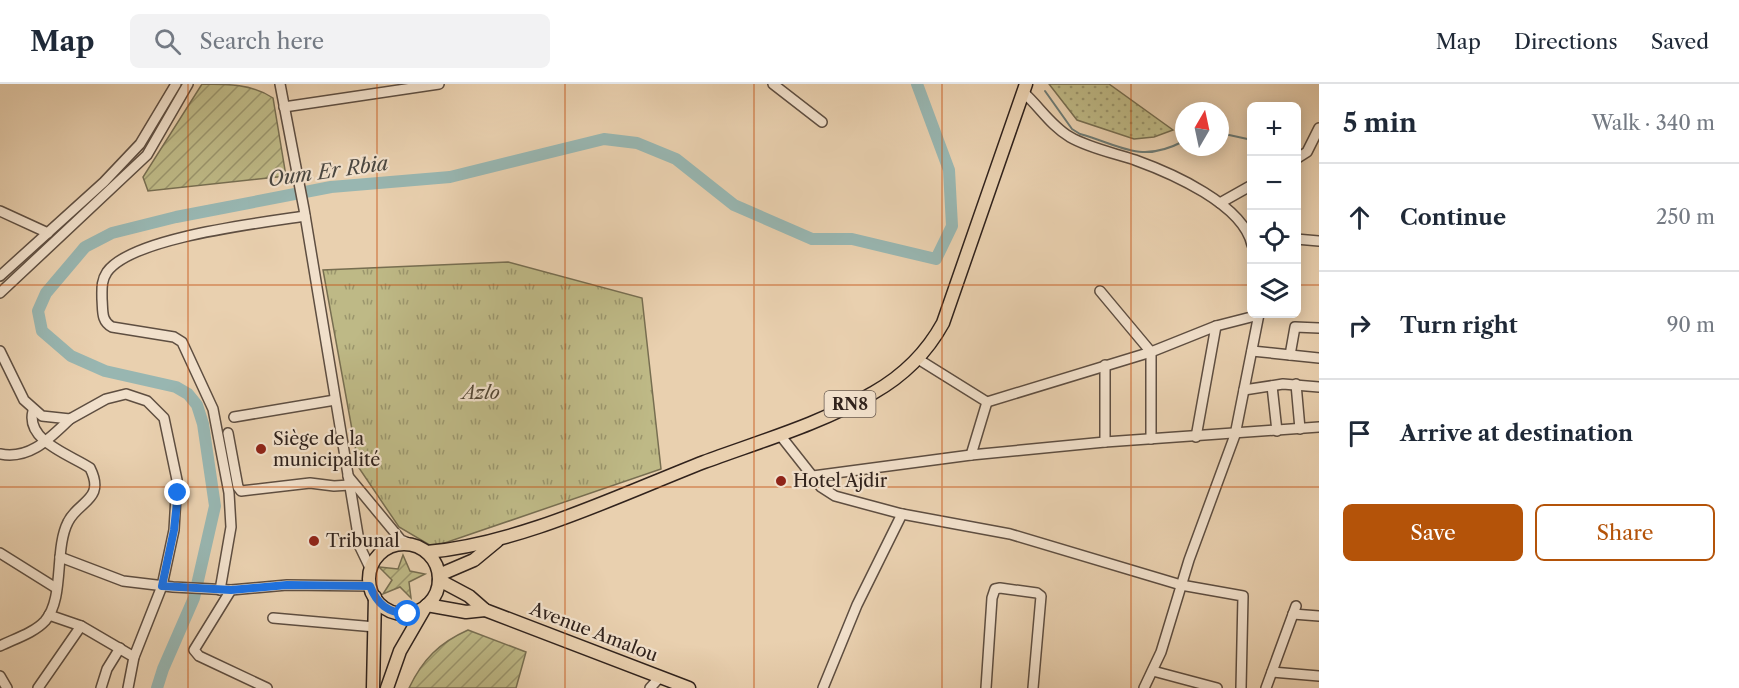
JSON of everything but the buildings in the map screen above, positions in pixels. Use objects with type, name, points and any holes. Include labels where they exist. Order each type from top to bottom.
[{"type":"main road","name":"RN8","points":[[427,552],[497,541],[780,435],[872,394],[918,359],[931,344],[953,296],[1025,88]]},
{"type":"main road","name":"RN8","points":[[439,578],[474,560],[497,541]]},
{"type":"main road","points":[[374,688],[375,627],[370,570],[382,552],[402,544],[413,545],[427,552],[433,559],[439,578],[437,591],[400,651],[387,688]]},
{"type":"main road","points":[[439,578],[469,596],[485,610]]},
{"type":"main road","points":[[372,591],[381,605],[398,613],[408,614],[427,606],[466,612],[485,610]]},
{"type":"main road","name":"Avenue Amalou","points":[[485,610],[689,688]]},
{"type":"street","points":[[2,271],[48,233],[140,144],[176,84]]},
{"type":"street","points":[[0,292],[147,155],[188,84]]},
{"type":"street","points":[[280,84],[297,170],[360,547],[370,570]]},
{"type":"street","points":[[284,107],[439,84]]},
{"type":"street","points":[[773,84],[822,122]]},
{"type":"street","points":[[1025,88],[1071,138],[1138,161],[1180,180],[1220,203],[1247,233]]},
{"type":"street","points":[[1301,156],[1307,152],[1319,128]]},
{"type":"street","points":[[1220,203],[1247,187]]},
{"type":"street","points":[[0,211],[48,233]]},
{"type":"street","points":[[218,590],[231,518],[213,410],[182,342],[174,336],[106,323],[103,316],[102,282],[108,270],[135,251],[212,231],[304,213]]},
{"type":"street","points":[[1301,239],[1319,241]]},
{"type":"street","points":[[1100,291],[1151,351],[1151,439]]},
{"type":"street","points":[[918,359],[987,402],[1151,351],[1216,326],[1247,317]]},
{"type":"street","points":[[1144,688],[1153,671],[1235,435],[1258,318]]},
{"type":"street","points":[[1196,437],[1216,326]]},
{"type":"street","points":[[1290,355],[1295,327],[1319,328]]},
{"type":"street","points":[[0,351],[24,400],[33,411],[55,419],[70,419]]},
{"type":"street","points":[[1252,351],[1319,358]]},
{"type":"street","points":[[1105,365],[1105,442]]},
{"type":"street","points":[[1244,390],[1296,384],[1319,387]]},
{"type":"street","points":[[1296,384],[1300,429]]},
{"type":"street","points":[[1272,386],[1276,431]]},
{"type":"street","points":[[0,454],[20,456],[46,441],[70,419],[106,399],[126,394],[147,401],[164,418],[177,480],[178,505],[162,586],[134,657],[128,688]]},
{"type":"street","points":[[234,417],[334,400]]},
{"type":"street","points":[[972,455],[987,402]]},
{"type":"street","points":[[0,646],[36,628],[49,615],[68,522],[90,501],[94,479],[90,468],[37,434],[32,423],[33,411]]},
{"type":"street","points":[[813,476],[972,455],[1105,442],[1235,435],[1319,427]]},
{"type":"street","points":[[228,433],[238,487],[241,491],[310,483],[350,485]]},
{"type":"street","points":[[780,435],[821,488],[835,496],[902,514],[1010,534],[1181,585],[1243,596],[1241,688]]},
{"type":"street","points":[[347,474],[401,540],[413,545]]},
{"type":"street","points":[[823,688],[857,605],[902,514]]},
{"type":"street","points":[[0,553],[56,588]]},
{"type":"street","points":[[60,557],[123,581],[162,586],[231,590],[287,585],[372,591]]},
{"type":"street","points":[[986,688],[992,597],[995,589],[1000,588],[1037,593],[1041,596],[1034,688]]},
{"type":"street","points":[[231,590],[194,650],[199,656],[267,688]]},
{"type":"street","points":[[1266,688],[1295,610],[1319,616]]},
{"type":"street","points":[[49,615],[81,626],[134,657]]},
{"type":"street","points":[[273,618],[375,627]]},
{"type":"street","points":[[38,688],[81,626]]},
{"type":"street","points":[[100,688],[107,669],[120,648]]},
{"type":"street","points":[[1153,671],[1216,688]]},
{"type":"street","points":[[1272,672],[1319,676]]},
{"type":"street","points":[[0,676],[7,688]]},
{"type":"street","points":[[650,688],[660,676]]},
{"type":"green space","points":[[202,84],[248,87],[273,98],[286,176],[148,191],[143,177]]},
{"type":"green space","points":[[1049,84],[1109,84],[1173,130],[1154,137],[1134,139],[1077,120]]},
{"type":"green space","name":"Azlo","points":[[508,262],[642,298],[661,469],[433,547],[399,527],[359,468],[323,270]]},
{"type":"green space","points":[[403,555],[410,571],[425,574],[409,582],[411,598],[400,587],[383,594],[392,580],[379,567],[398,569]]},
{"type":"green space","points":[[468,630],[526,652],[516,688],[409,688],[426,660],[440,646]]},
{"type":"waterway","name":"Oum Er Rbia","points":[[157,688],[194,598],[215,506],[203,424],[197,405],[188,394],[176,387],[105,371],[71,356],[42,331],[38,311],[46,293],[85,247],[112,233],[176,217],[331,187],[450,177],[604,139],[637,143],[676,159],[734,205],[812,239],[852,239],[936,259],[952,226],[949,170],[917,84]]},
{"type":"waterway","points":[[1045,91],[1072,129],[1080,134],[1132,151],[1155,151],[1175,145]]},
{"type":"waterway","points":[[1229,135],[1247,139]]},
{"type":"place","name":"Siège de la municipalité","points":[[261,449]]},
{"type":"place","name":"Hotel Ajdir","points":[[781,481]]},
{"type":"place","name":"Tribunal","points":[[314,541]]},
{"type":"route","points":[[178,493],[174,530],[162,586],[231,590],[287,585],[370,586],[381,605],[398,613],[408,614]]}]
